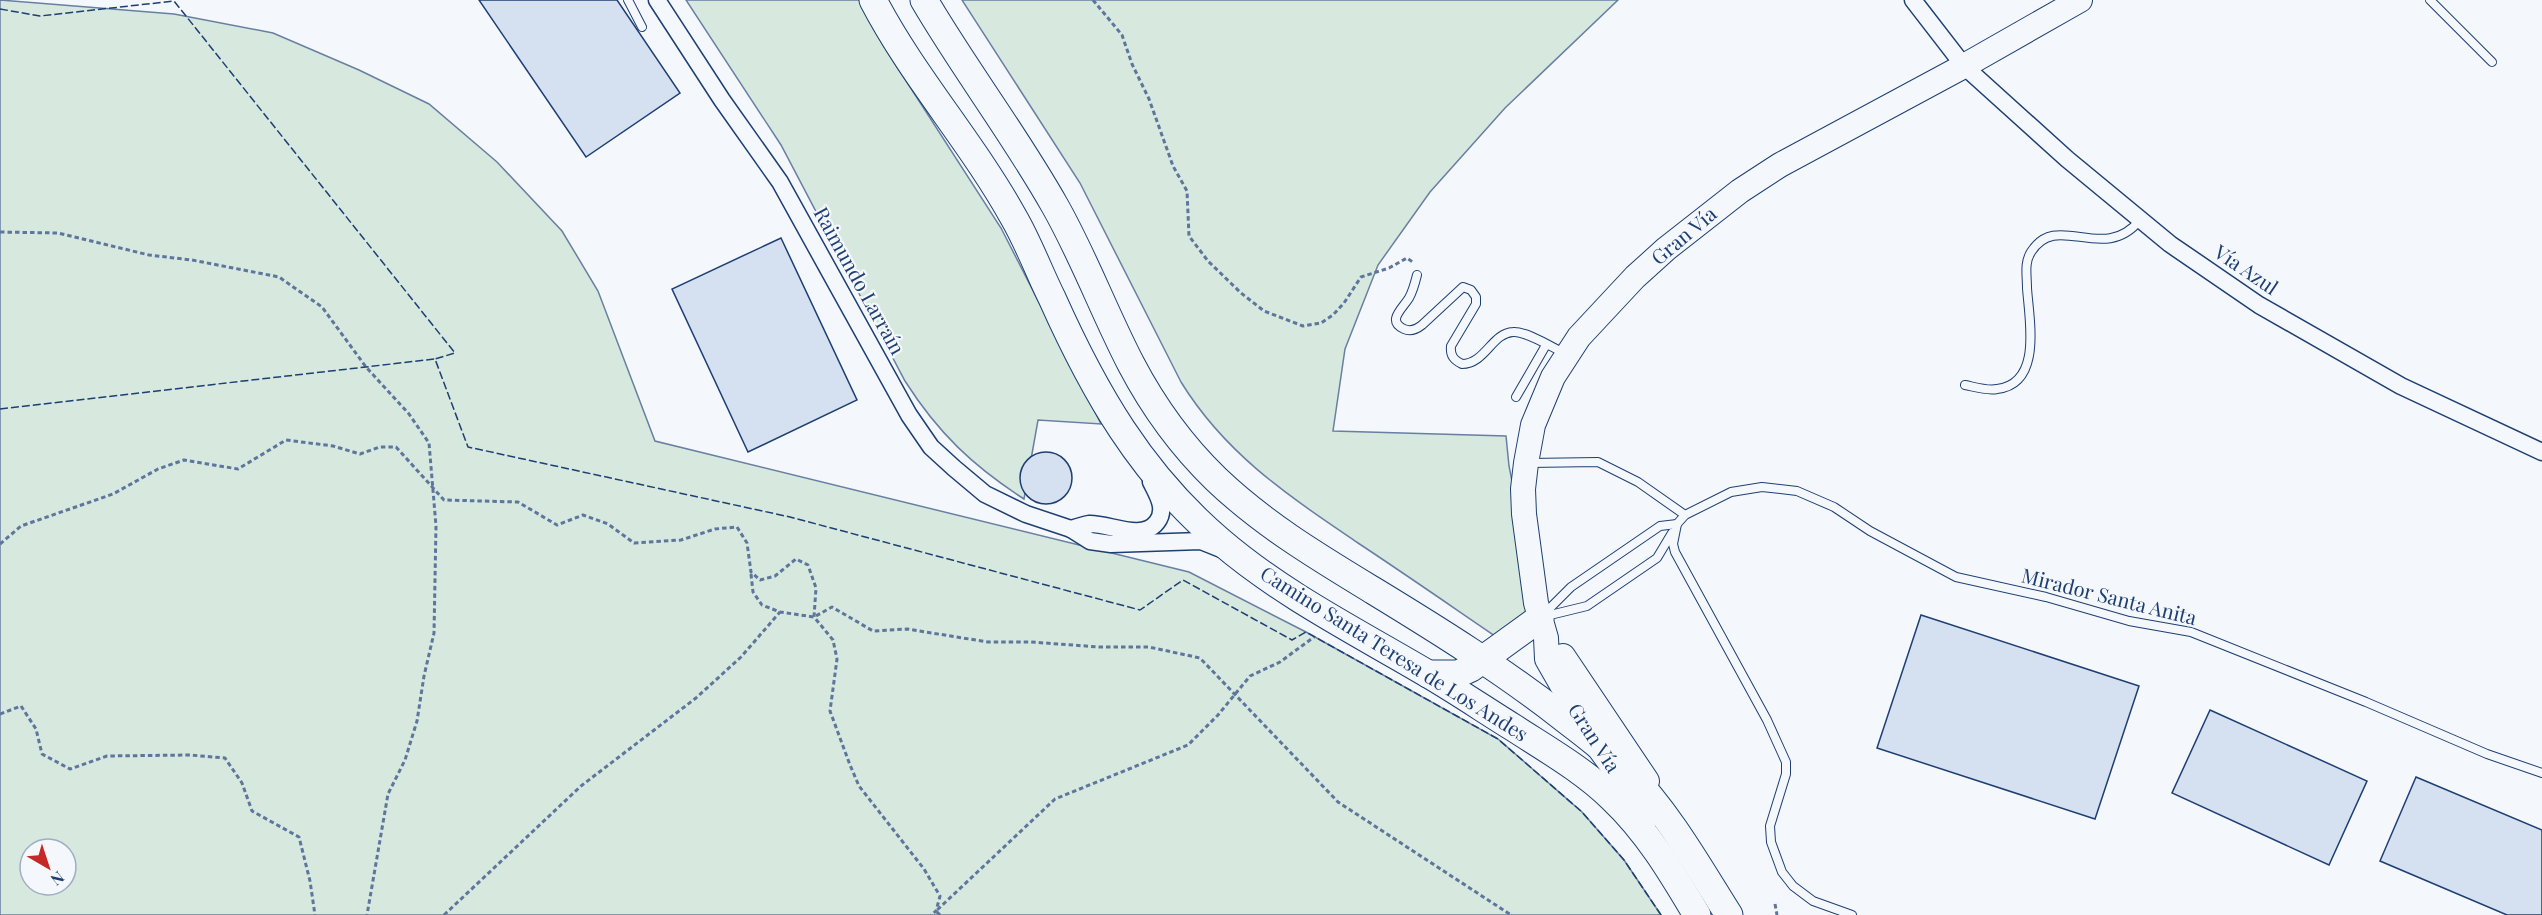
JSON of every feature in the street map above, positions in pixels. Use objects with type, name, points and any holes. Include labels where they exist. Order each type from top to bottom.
[{"type":"main road","name":"Camino Santa Teresa de Los Andes","points":[[873,0],[894,38],[982,166],[1015,219],[1098,392],[1136,452],[1185,509],[1241,558],[1336,622],[1428,674],[1585,774],[1614,799],[1648,837],[1697,915]]},
{"type":"main road","name":"Camino Santa Teresa de Los Andes","points":[[924,0],[943,33],[1032,165],[1081,255],[1131,365],[1170,425],[1214,477],[1265,521],[1483,659],[1594,741],[1628,771],[1659,805],[1729,915]]},
{"type":"main road","name":"Gran Vía","points":[[1648,837],[1621,778],[1594,741],[1547,659],[1543,628],[1532,584],[1524,514],[1526,463],[1533,425],[1556,350],[1592,322],[1635,277],[1684,234],[1740,191],[1800,153],[1964,66],[2080,0]]},
{"type":"main road","points":[[1185,509],[1213,503],[1224,506],[1290,559],[1317,575],[1342,587],[1394,603]]},
{"type":"main road","points":[[1428,674],[1458,674],[1543,628]]},
{"type":"main road","name":"Gran Vía","points":[[1543,628],[1650,785],[1659,805]]},
{"type":"street","name":"Raimundo Larraín","points":[[657,0],[722,100],[780,182],[909,415],[931,447],[985,494],[1026,514],[1071,529],[1090,542],[1111,544],[1201,541],[1241,558]]},
{"type":"street","name":"Vía Azul","points":[[1912,0],[1964,66],[2067,159],[2170,244],[2269,311],[2401,386],[2542,452]]},
{"type":"street","points":[[1133,531],[1155,524],[1161,509],[1157,494],[1136,452]]},
{"type":"street","name":"Raimundo Larraín","points":[[1071,529],[1090,524],[1133,531],[1152,531],[1185,509]]},
{"type":"lane","points":[[628,0],[642,27]]},
{"type":"lane","points":[[2430,0],[2492,62]]},
{"type":"lane","points":[[1965,385],[1994,390],[2003,388],[2025,371],[2031,350],[2026,263],[2036,245],[2043,239],[2062,234],[2099,241],[2109,240],[2127,234],[2140,220]]},
{"type":"lane","points":[[1417,275],[1408,299],[1397,311],[1395,318],[1399,326],[1406,330],[1417,329],[1462,287],[1471,290],[1476,297],[1476,304],[1450,346],[1450,352],[1455,360],[1462,364],[1469,364],[1476,360],[1504,334],[1514,332],[1556,350],[1516,397]]},
{"type":"lane","points":[[1526,463],[1598,462],[1638,482],[1685,515]]},
{"type":"lane","name":"Mirador Santa Anita","points":[[1543,628],[1587,606],[1657,558],[1685,515],[1731,492],[1762,487],[1797,491],[1834,507],[1870,531],[1956,577],[2046,597],[2129,621],[2191,633],[2366,702],[2487,754],[2542,773]]},
{"type":"lane","points":[[1543,628],[1571,587],[1659,526],[1677,524],[1673,544],[1675,552],[1767,720],[1786,762],[1786,774],[1770,826],[1771,842],[1782,872],[1793,886],[1814,901],[1852,915]]},
{"type":"path","points":[[1093,0],[1122,35],[1132,64],[1149,99],[1173,166],[1187,191],[1189,236],[1208,261],[1240,293],[1264,311],[1303,326],[1321,323],[1333,315],[1361,277],[1389,268],[1407,258],[1413,261],[1417,275]]},
{"type":"path","points":[[0,232],[58,233],[149,255],[192,260],[279,277],[322,307],[366,367],[409,414],[429,443],[436,526],[434,633],[411,741],[405,760],[388,794],[367,915]]},
{"type":"path","points":[[0,544],[21,526],[113,494],[158,469],[184,460],[238,469],[286,440],[333,446],[360,454],[380,447],[396,447],[432,484],[444,500],[518,502],[557,525],[583,515],[608,524],[634,543],[681,540],[715,529],[737,527],[747,543],[753,592],[762,605],[780,612],[814,617],[832,607],[873,631],[907,629],[988,642],[1149,647],[1200,658],[1338,802],[1511,915]]},
{"type":"path","points":[[751,572],[760,580],[775,576],[796,559],[808,566],[816,588],[814,617],[833,640],[837,659],[830,711],[850,765],[859,786],[924,869],[940,896],[936,911]]},
{"type":"path","points":[[444,915],[582,786],[704,691],[741,657],[780,612]]},
{"type":"path","points":[[931,915],[1055,799],[1188,745],[1250,676],[1280,662],[1314,637]]},
{"type":"path","points":[[0,714],[21,706],[36,729],[42,754],[70,769],[107,756],[190,755],[225,758],[242,783],[252,811],[299,837],[310,881],[315,915]]},
{"type":"path","points":[[1775,904],[1777,915]]},
{"type":"path","points":[[936,911],[940,915]]},
{"type":"shaded area","points":[[0,0],[174,14],[273,33],[359,70],[429,104],[497,162],[562,231],[598,291],[655,441],[1189,572],[1306,632],[1498,739],[1582,812],[1624,860],[1661,915],[0,915]]},
{"type":"shaded area","points":[[686,0],[859,0],[883,45],[1001,228],[1101,424],[1038,420],[1024,499],[973,461],[930,417],[917,400],[781,145]]},
{"type":"shaded area","points":[[962,0],[1618,0],[1505,108],[1430,192],[1378,265],[1345,349],[1333,431],[1506,436],[1509,466],[1538,611],[1498,638],[1284,491],[1239,453],[1218,431],[1181,382],[1080,183]]},
{"type":"building","points":[[479,0],[617,0],[680,93],[586,157]]},
{"type":"building","points":[[781,238],[857,400],[748,452],[672,289]]},
{"type":"building","points":[[1046,452],[1060,456],[1068,464],[1072,478],[1068,492],[1060,500],[1046,504],[1032,500],[1024,492],[1020,478],[1024,464],[1032,456]]},
{"type":"building","points":[[1921,615],[2139,686],[2095,819],[1877,748]]},
{"type":"building","points":[[2210,710],[2367,781],[2329,865],[2172,793]]},
{"type":"building","points":[[2416,777],[2542,830],[2542,915],[2507,915],[2380,861]]},
{"type":"fence","points":[[0,9],[40,16],[174,1],[455,353],[435,359],[468,447],[790,517],[1140,610],[1183,580],[1292,640],[1306,632],[1498,739],[1582,812],[1624,860],[1661,915]]},
{"type":"fence","points":[[0,409],[435,359]]}]
